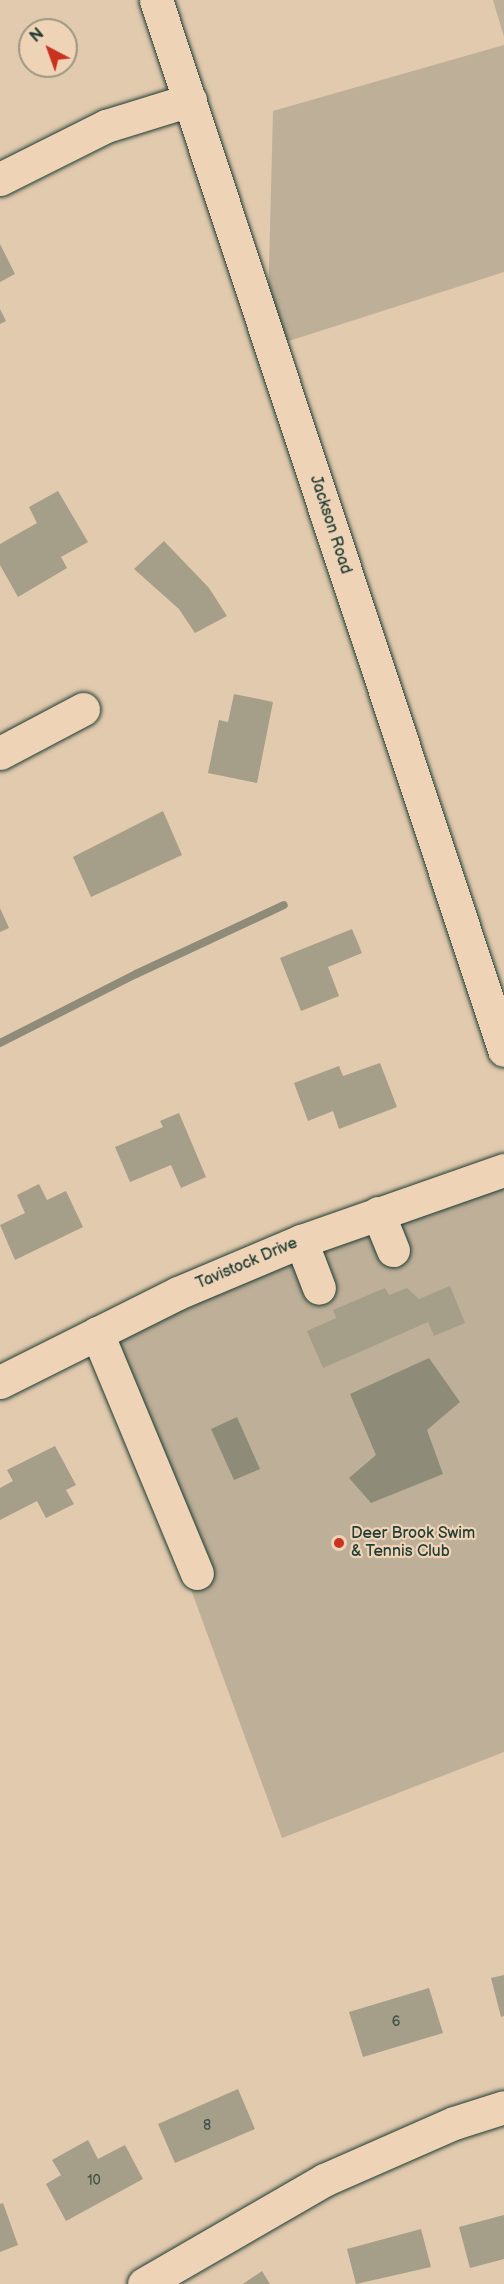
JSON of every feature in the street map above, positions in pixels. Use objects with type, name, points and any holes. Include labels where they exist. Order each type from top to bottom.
[{"type":"street","name":"Jackson Road","points":[[156,0],[504,1050]]},
{"type":"street","points":[[0,179],[106,126],[190,100]]},
{"type":"street","points":[[0,753],[83,709]]},
{"type":"street","name":"Tavistock Drive","points":[[0,1382],[178,1293],[301,1241],[504,1170]]},
{"type":"street","points":[[378,1213],[393,1250]]},
{"type":"street","points":[[301,1241],[319,1288]]},
{"type":"street","points":[[97,1333],[197,1573]]},
{"type":"street","points":[[144,2284],[324,2180],[454,2123],[504,2107]]},
{"type":"shaded area","points":[[493,0],[504,0],[504,37]]},
{"type":"shaded area","points":[[504,45],[504,272],[267,348],[273,111]]},
{"type":"shaded area","name":"Deer Brook Swim & Tennis Club","points":[[504,1169],[504,1752],[282,1838],[97,1333]]},
{"type":"shaded area","points":[[429,1358],[460,1402],[427,1430],[443,1474],[371,1503],[349,1478],[376,1455],[350,1394]]},
{"type":"shaded area","points":[[237,1417],[260,1469],[234,1480],[211,1429]]},
{"type":"building","points":[[0,244],[15,274],[0,282]]},
{"type":"building","points":[[0,309],[6,321],[0,324]]},
{"type":"building","points":[[58,491],[88,542],[61,557],[67,568],[18,597],[0,565],[0,544],[37,523],[29,507]]},
{"type":"building","points":[[164,541],[209,588],[227,616],[195,633],[179,609],[134,569]]},
{"type":"building","points":[[234,694],[273,702],[257,783],[208,773],[219,720],[228,722]]},
{"type":"building","points":[[163,811],[182,855],[91,897],[73,857]]},
{"type":"building","points":[[0,908],[9,928],[0,932]]},
{"type":"building","points":[[352,929],[362,953],[328,967],[339,996],[301,1011],[280,958]]},
{"type":"building","points":[[380,1063],[397,1107],[339,1129],[333,1111],[308,1121],[294,1083],[339,1066],[343,1076]]},
{"type":"building","points":[[179,1113],[206,1177],[181,1188],[171,1165],[130,1182],[115,1147],[163,1127],[160,1121]]},
{"type":"building","points":[[39,1184],[47,1200],[66,1191],[83,1227],[15,1260],[0,1225],[25,1213],[17,1195]]},
{"type":"building","points":[[450,1286],[465,1323],[434,1336],[428,1322],[323,1368],[307,1331],[336,1318],[333,1310],[385,1288],[389,1295],[407,1288],[419,1299]]},
{"type":"building","points":[[55,1446],[76,1485],[66,1490],[74,1504],[46,1518],[37,1501],[0,1520],[0,1488],[13,1481],[7,1470]]},
{"type":"building","points":[[504,1975],[504,2016],[501,2017],[491,1978]]},
{"type":"building","points":[[429,1988],[443,2033],[363,2057],[349,2012]]},
{"type":"building","points":[[238,2089],[255,2129],[175,2163],[158,2124]]},
{"type":"building","points":[[88,2140],[98,2159],[125,2145],[143,2179],[66,2221],[46,2184],[61,2175],[52,2160]]},
{"type":"building","points":[[3,2203],[18,2245],[0,2252],[0,2204]]},
{"type":"building","points":[[504,2215],[504,2259],[470,2268],[459,2227]]},
{"type":"building","points":[[421,2229],[431,2267],[356,2284],[347,2249]]},
{"type":"building","points":[[262,2271],[270,2284],[243,2284]]},
{"type":"waterway","points":[[0,1043],[136,974],[284,905]]},
{"type":"place","name":"Deer Brook Swim & Tennis Club","points":[[339,1543]]}]
